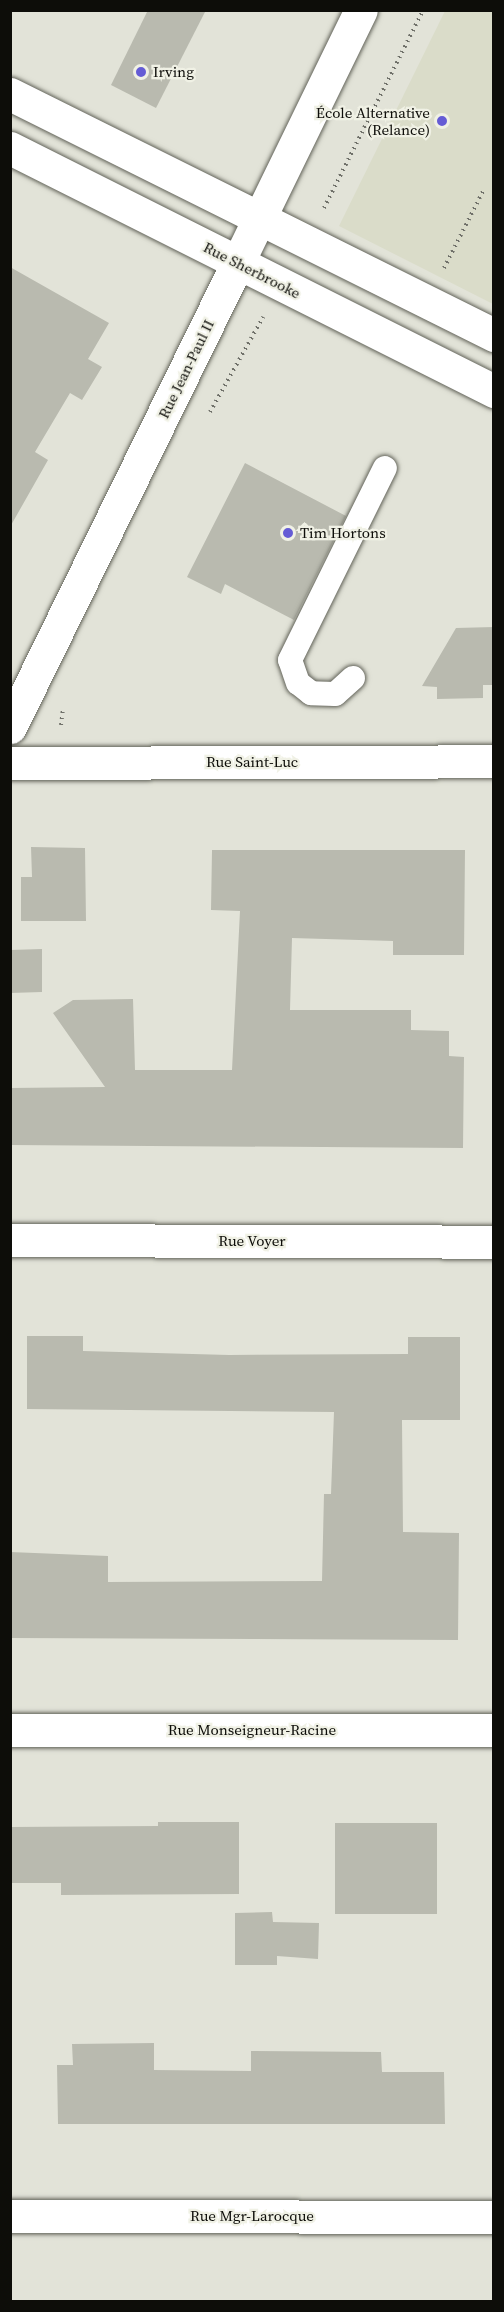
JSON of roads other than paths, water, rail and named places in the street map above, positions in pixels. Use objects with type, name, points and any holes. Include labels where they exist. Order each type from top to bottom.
[{"type":"street","name":"Rue Jean-Paul II","points":[[10,727],[361,10]]},
{"type":"street","points":[[10,94],[306,244],[494,335]]},
{"type":"street","name":"Rue Sherbrooke","points":[[10,148],[494,392]]},
{"type":"street","name":"Rue Saint-Luc","points":[[10,763],[494,761]]},
{"type":"street","name":"Rue Voyer","points":[[10,1240],[494,1242]]},
{"type":"street","name":"Rue Monseigneur-Racine","points":[[10,1730],[494,1730]]},
{"type":"street","name":"Rue Mgr-Larocque","points":[[10,2216],[494,2217]]},
{"type":"lane","points":[[353,678],[335,694],[311,693],[298,683],[290,660],[385,468]]},
{"type":"place","name":"Irving","points":[[141,72]]},
{"type":"place","name":"École Alternative (Relance)","points":[[442,121]]},
{"type":"place","name":"Tim Hortons","points":[[288,533]]}]
